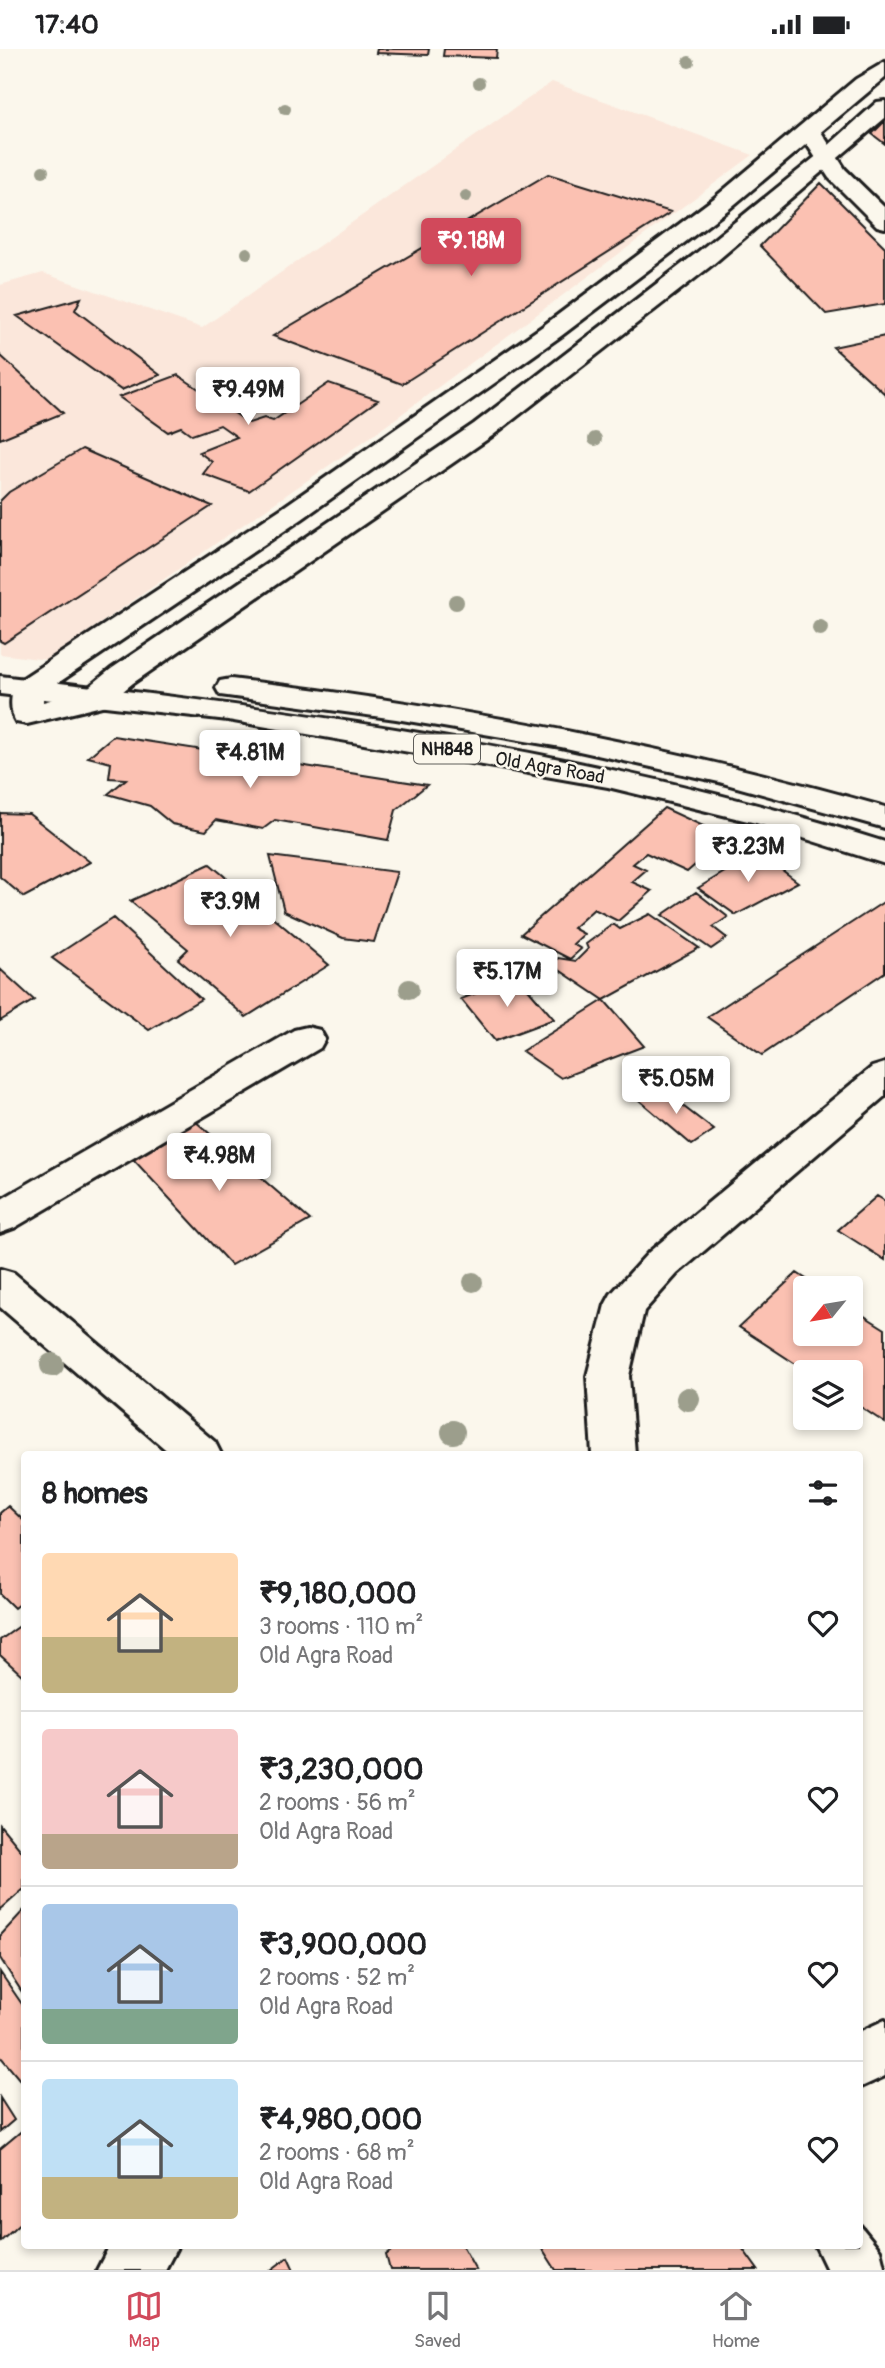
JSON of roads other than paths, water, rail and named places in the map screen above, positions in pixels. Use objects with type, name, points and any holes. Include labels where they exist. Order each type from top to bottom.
[{"type":"main road","points":[[14,704],[61,667],[440,411],[723,203],[808,129],[885,68]]},
{"type":"main road","points":[[94,698],[121,676],[483,430],[703,260],[832,166],[885,107]]},
{"type":"main road","points":[[808,129],[832,166],[885,221]]},
{"type":"main road","points":[[832,166],[873,181]]},
{"type":"main road","name":"Old Agra Road","points":[[0,659],[121,676],[297,695],[480,721],[683,765],[885,818]]},
{"type":"main road","name":"Old Agra Road","points":[[14,704],[94,698],[228,711],[608,777],[766,815],[885,853]]},
{"type":"main road","points":[[0,1218],[307,1039]]},
{"type":"main road","points":[[613,1451],[608,1376],[625,1305],[663,1263],[885,1076]]},
{"type":"main road","points":[[0,1284],[196,1451]]},
{"type":"main road","points":[[863,2060],[885,2046]]},
{"type":"main road","points":[[125,2270],[146,2249]]},
{"type":"main road","points":[[846,2249],[860,2270]]}]
